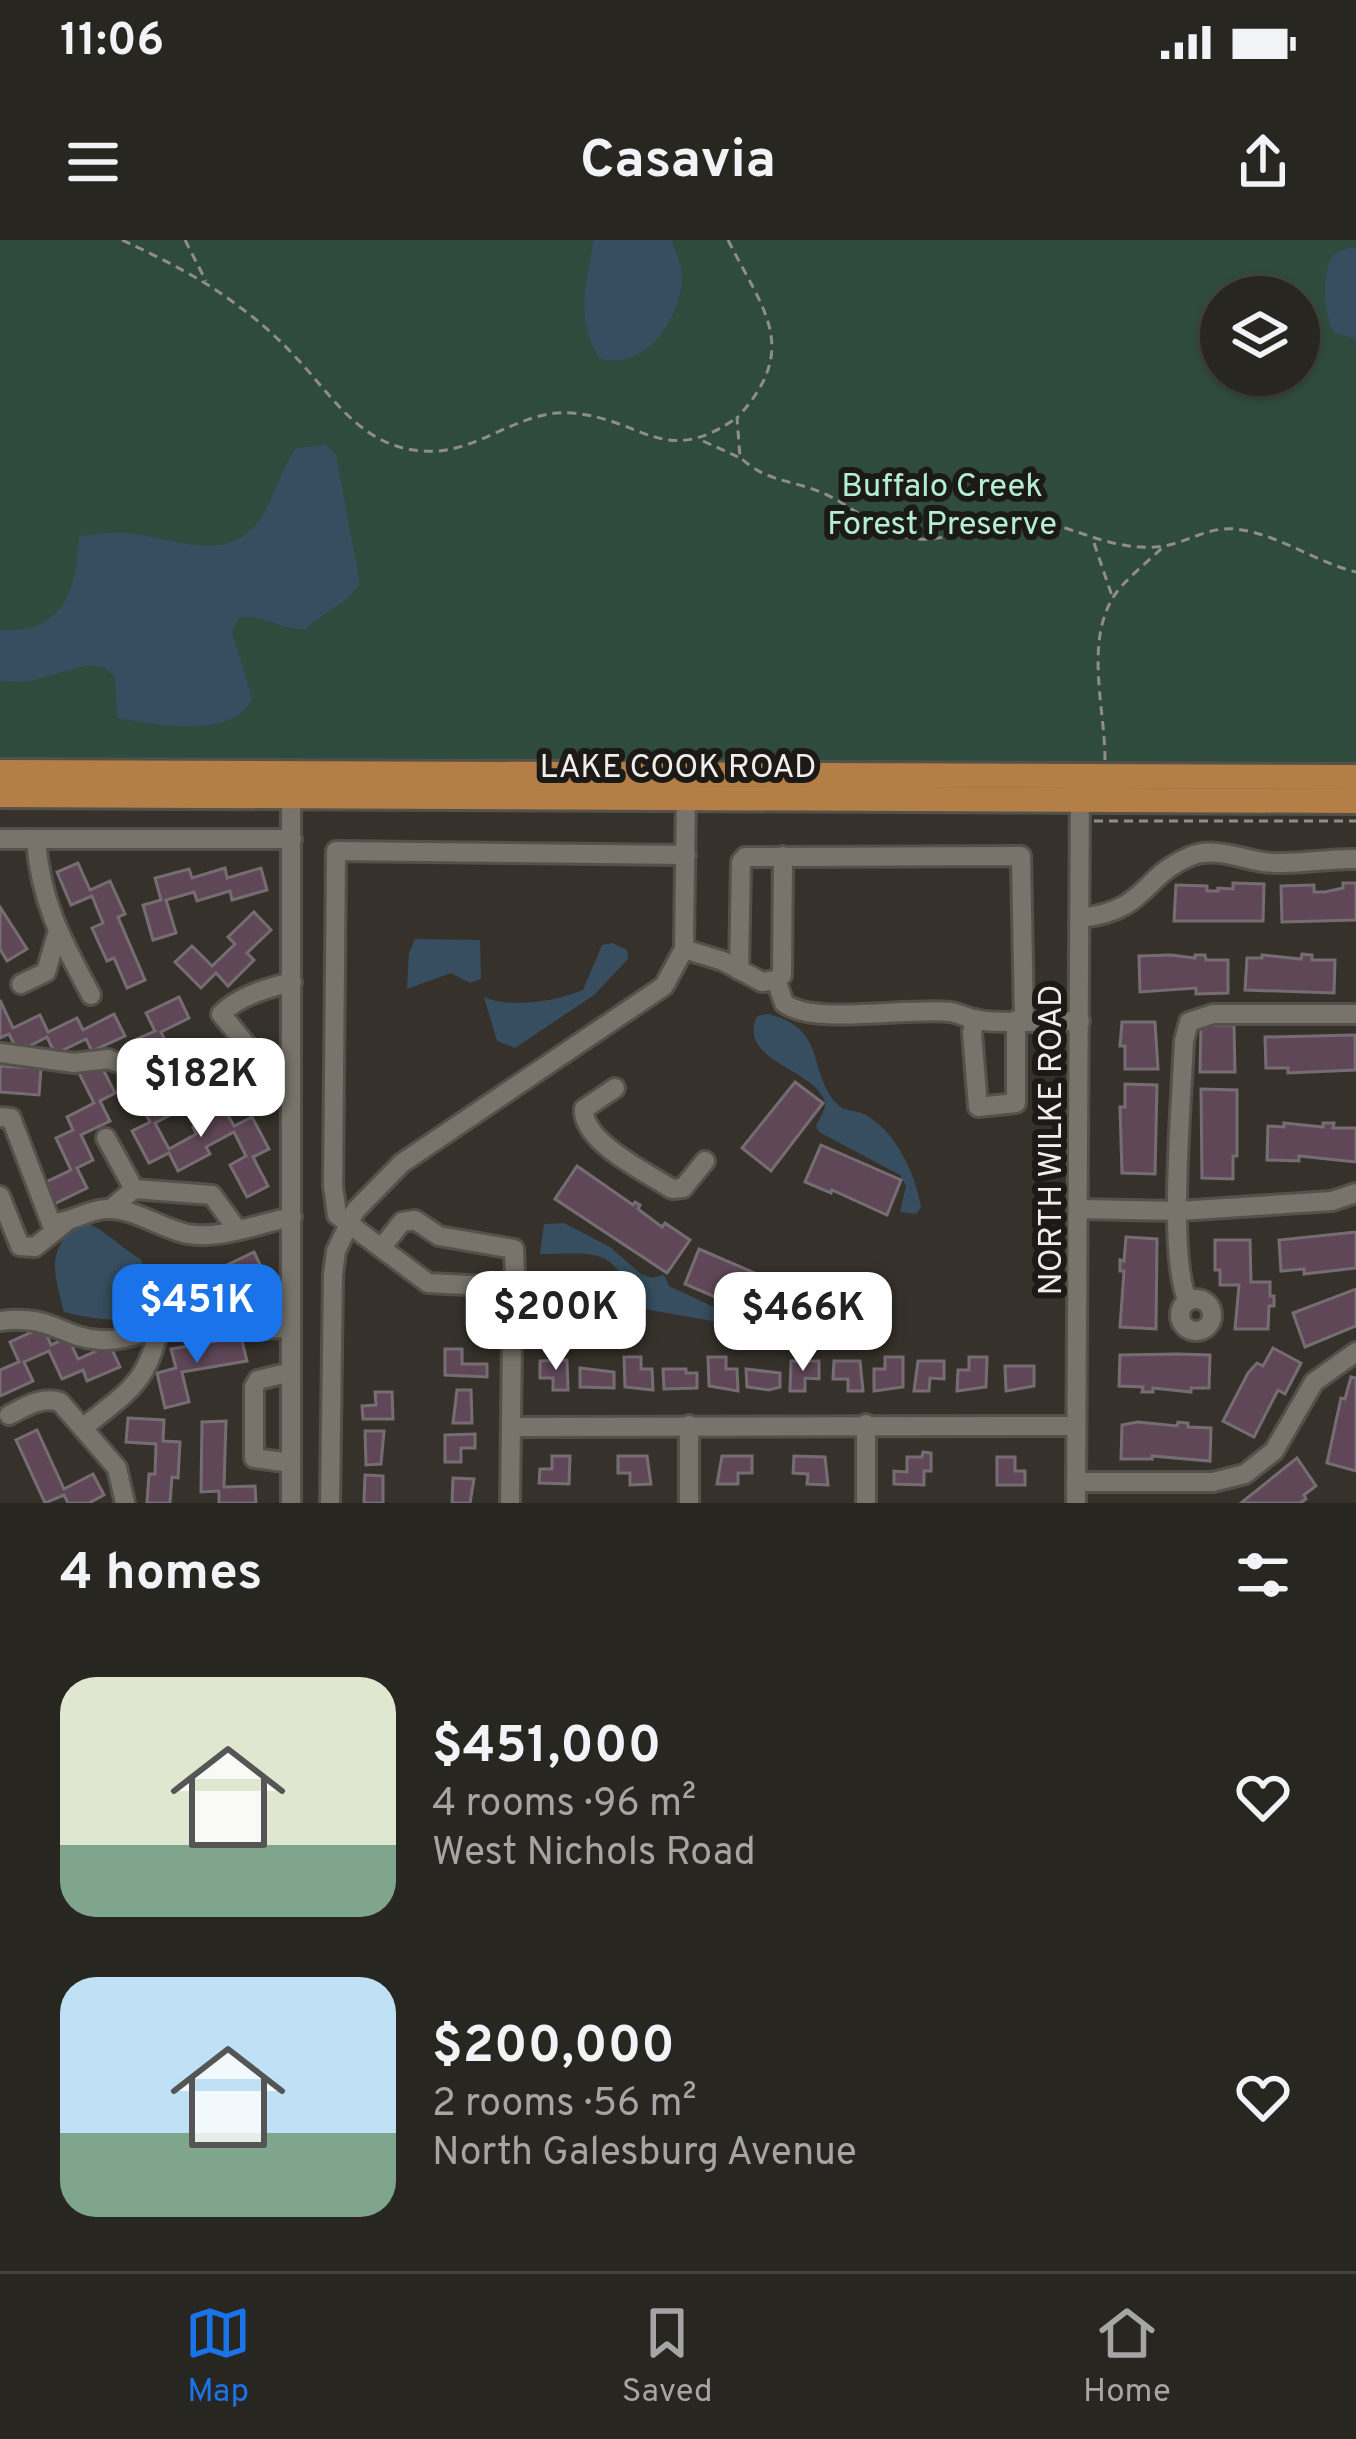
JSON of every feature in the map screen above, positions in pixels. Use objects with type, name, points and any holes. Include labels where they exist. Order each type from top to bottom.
[{"type":"main road","name":"LAKE COOK ROAD","points":[[0,772],[291,784],[1356,800]]},
{"type":"main road","name":"LAKE COOK ROAD","points":[[1087,794],[1356,777]]},
{"type":"main road","name":"LAKE COOK ROAD","points":[[0,795],[291,784]]},
{"type":"street","points":[[291,784],[291,1503]]},
{"type":"street","points":[[330,1503],[333,1275],[336,1251],[348,1225],[369,1193],[402,1163],[653,997],[674,972],[684,949],[686,787]]},
{"type":"street","name":"NORTH WILKE ROAD","points":[[1076,1503],[1081,918],[1087,794]]},
{"type":"street","points":[[0,839],[292,839]]},
{"type":"street","points":[[36,839],[38,878],[57,934],[91,994]]},
{"type":"street","points":[[382,1247],[402,1222],[415,1220],[440,1236],[514,1249],[515,1275],[506,1287],[428,1282],[337,1215],[333,1186],[336,851],[686,855]]},
{"type":"street","points":[[1081,918],[1112,915],[1131,906],[1177,863],[1196,854],[1226,853],[1266,862],[1356,859]]},
{"type":"street","points":[[739,970],[740,862],[752,855],[1023,857],[1016,1103],[978,1107],[972,1032],[976,1019]]},
{"type":"street","points":[[684,949],[762,982],[782,975],[783,856]]},
{"type":"street","points":[[21,984],[46,972],[57,934]]},
{"type":"street","points":[[776,980],[784,1004],[802,1013],[955,1012],[976,1019],[1080,1021]]},
{"type":"street","points":[[292,982],[268,987],[221,1014],[264,1066],[272,1090],[292,1106]]},
{"type":"street","points":[[1188,1301],[1181,1288],[1178,1211],[1184,1041],[1190,1022],[1213,1014],[1356,1014]]},
{"type":"street","points":[[0,1053],[74,1063],[108,1059],[226,1102],[272,1090]]},
{"type":"street","points":[[615,1088],[584,1109],[584,1119],[596,1139],[672,1189],[682,1189],[705,1161]]},
{"type":"street","points":[[0,1117],[11,1118],[51,1223],[65,1223]]},
{"type":"street","points":[[106,1138],[134,1189]]},
{"type":"street","points":[[112,1208],[134,1189],[212,1195],[236,1228]]},
{"type":"street","points":[[1080,1209],[1178,1211],[1332,1201],[1356,1193]]},
{"type":"street","points":[[0,1196],[20,1246],[35,1247],[65,1223],[112,1208],[192,1235],[292,1217]]},
{"type":"street","points":[[0,1321],[26,1317],[92,1340],[120,1340],[196,1323],[218,1329],[291,1328]]},
{"type":"street","points":[[84,1427],[141,1380],[151,1364],[159,1329]]},
{"type":"street","points":[[510,1503],[512,1341]]},
{"type":"street","points":[[1076,1482],[1213,1482],[1245,1474],[1274,1451],[1314,1382],[1356,1352]]},
{"type":"street","points":[[291,1372],[258,1380],[254,1387],[254,1458],[291,1463]]},
{"type":"street","points":[[9,1415],[52,1399],[60,1402],[117,1468],[125,1503]]},
{"type":"street","points":[[866,1424],[866,1503]]},
{"type":"street","points":[[688,1425],[689,1503]]},
{"type":"street","points":[[511,1426],[1076,1426]]},
{"type":"path","points":[[122,240],[209,285],[281,343],[362,430],[395,446],[425,452],[458,448],[549,413],[608,419],[667,441],[700,440],[740,457],[772,481],[825,494],[913,540],[936,539],[1004,519],[1028,519],[1128,547],[1162,547],[1224,528],[1242,530],[1356,572]]},
{"type":"path","points":[[185,240],[209,285]]},
{"type":"path","points":[[700,440],[737,418],[763,387],[772,365],[767,315],[728,240]]},
{"type":"path","points":[[737,418],[740,457]]},
{"type":"path","points":[[1093,540],[1112,598]]},
{"type":"path","points":[[1162,547],[1112,598],[1103,621],[1087,794],[1356,821]]},
{"type":"green space","name":"Buffalo Creek Forest Preserve","points":[[0,240],[1356,240],[1356,769],[0,758]]},
{"type":"water","points":[[594,240],[672,240],[678,258],[682,277],[675,310],[657,339],[630,358],[599,358],[587,329],[584,300]]},
{"type":"water","points":[[1356,248],[1356,339],[1335,333],[1325,295],[1332,257]]},
{"type":"water","points":[[326,445],[336,455],[360,584],[306,629],[238,618],[232,632],[252,698],[243,711],[211,725],[117,718],[115,677],[104,667],[89,665],[26,682],[0,681],[0,630],[39,625],[63,605],[75,574],[79,536],[126,533],[200,545],[234,541],[263,515],[296,448]]},
{"type":"water","points":[[415,939],[480,940],[481,979],[470,983],[451,973],[407,989],[409,953]]},
{"type":"water","points":[[612,943],[627,950],[628,959],[594,995],[515,1048],[497,1041],[484,997],[507,1003],[534,1002],[583,990],[602,945]]},
{"type":"water","points":[[768,1014],[787,1021],[809,1041],[822,1079],[838,1105],[875,1121],[895,1142],[918,1194],[921,1207],[916,1214],[900,1212],[906,1186],[900,1175],[819,1132],[816,1126],[824,1099],[757,1043],[757,1016]]},
{"type":"water","points":[[80,1222],[96,1227],[141,1259],[153,1306],[122,1319],[64,1312],[55,1263],[61,1242]]},
{"type":"water","points":[[564,1223],[610,1247],[641,1274],[664,1275],[669,1286],[737,1318],[729,1324],[644,1309],[634,1304],[610,1262],[589,1254],[540,1254],[544,1224]]},
{"type":"building","points":[[78,863],[90,890],[110,881],[125,914],[118,917],[145,980],[127,988],[114,958],[107,961],[92,928],[103,923],[92,896],[71,905],[57,872]]},
{"type":"building","points":[[225,868],[227,878],[261,868],[267,890],[232,900],[230,891],[197,901],[194,892],[166,900],[176,933],[153,940],[143,905],[161,900],[155,878],[189,869],[192,878]]},
{"type":"building","points":[[1233,883],[1264,884],[1263,921],[1174,921],[1176,885],[1218,891],[1233,889]]},
{"type":"building","points":[[1343,883],[1356,883],[1356,920],[1282,922],[1281,886],[1314,885],[1314,892],[1325,892],[1343,888]]},
{"type":"building","points":[[0,907],[27,949],[7,961],[0,949]]},
{"type":"building","points":[[254,912],[271,930],[247,953],[254,960],[228,986],[216,973],[201,988],[175,962],[192,946],[212,966],[235,944],[228,937]]},
{"type":"building","points":[[1302,954],[1312,955],[1312,960],[1335,960],[1334,993],[1245,990],[1247,958],[1301,959]]},
{"type":"building","points":[[1139,956],[1228,960],[1228,993],[1196,994],[1196,988],[1140,992]]},
{"type":"building","points":[[179,997],[189,1018],[161,1032],[173,1058],[203,1044],[211,1062],[230,1053],[246,1085],[224,1095],[211,1066],[180,1080],[172,1063],[153,1072],[137,1039],[155,1031],[146,1013]]},
{"type":"building","points":[[0,1000],[13,1028],[40,1015],[48,1032],[77,1018],[83,1030],[114,1014],[125,1036],[92,1051],[86,1039],[55,1054],[47,1037],[18,1052],[9,1034],[0,1038]]},
{"type":"building","points":[[1122,1022],[1155,1022],[1158,1069],[1125,1069]]},
{"type":"building","points":[[1201,1025],[1234,1025],[1235,1072],[1200,1072]]},
{"type":"building","points":[[1355,1035],[1355,1070],[1288,1073],[1288,1068],[1266,1068],[1265,1037]]},
{"type":"building","points":[[99,1061],[115,1093],[100,1101],[110,1121],[81,1135],[93,1160],[77,1168],[87,1188],[54,1204],[44,1183],[71,1170],[56,1138],[73,1130],[67,1117],[94,1103],[78,1071]]},
{"type":"building","points":[[0,1066],[41,1068],[39,1095],[0,1092]]},
{"type":"building","points":[[795,1082],[823,1103],[771,1171],[742,1148]]},
{"type":"building","points":[[156,1083],[172,1114],[155,1123],[169,1149],[196,1134],[193,1127],[225,1110],[234,1126],[252,1117],[269,1149],[253,1157],[268,1186],[247,1197],[230,1165],[246,1156],[234,1132],[206,1147],[210,1154],[178,1171],[169,1153],[149,1163],[132,1131],[150,1122],[135,1094]]},
{"type":"building","points":[[1125,1084],[1157,1085],[1155,1174],[1122,1173],[1120,1107],[1125,1107]]},
{"type":"building","points":[[1201,1089],[1237,1090],[1233,1179],[1202,1178]]},
{"type":"building","points":[[1284,1123],[1356,1128],[1356,1162],[1299,1156],[1299,1161],[1267,1160],[1268,1126],[1284,1127]]},
{"type":"building","points":[[821,1145],[901,1180],[887,1215],[805,1182]]},
{"type":"building","points":[[577,1166],[633,1205],[640,1205],[638,1209],[662,1227],[665,1223],[690,1240],[667,1273],[555,1199]]},
{"type":"building","points":[[1356,1232],[1356,1268],[1304,1274],[1304,1269],[1281,1271],[1279,1240]]},
{"type":"building","points":[[1126,1237],[1157,1239],[1156,1329],[1120,1327],[1124,1271],[1120,1271],[1120,1260],[1124,1261]]},
{"type":"building","points":[[1215,1240],[1250,1240],[1251,1282],[1270,1282],[1270,1296],[1274,1296],[1268,1329],[1235,1329],[1239,1285],[1220,1285]]},
{"type":"building","points":[[699,1249],[778,1283],[764,1318],[685,1284]]},
{"type":"building","points":[[254,1252],[264,1273],[237,1287],[247,1306],[215,1322],[207,1306],[188,1315],[171,1283],[193,1272],[207,1300],[231,1287],[221,1268]]},
{"type":"building","points":[[1356,1289],[1356,1326],[1305,1347],[1293,1313]]},
{"type":"building","points":[[43,1327],[51,1345],[68,1337],[78,1359],[110,1345],[120,1367],[87,1381],[83,1370],[62,1379],[49,1351],[24,1362],[33,1381],[0,1396],[0,1370],[19,1362],[10,1342]]},
{"type":"building","points":[[241,1337],[247,1361],[182,1372],[189,1402],[165,1408],[157,1373],[176,1368],[171,1349]]},
{"type":"building","points":[[1273,1348],[1301,1363],[1285,1394],[1278,1390],[1254,1437],[1223,1421],[1248,1373],[1257,1363],[1263,1366]]},
{"type":"building","points":[[445,1349],[462,1349],[462,1364],[487,1364],[487,1377],[445,1375]]},
{"type":"building","points":[[1120,1355],[1210,1355],[1209,1388],[1142,1392],[1143,1387],[1119,1386]]},
{"type":"building","points":[[624,1357],[641,1357],[641,1369],[652,1369],[653,1390],[625,1387]]},
{"type":"building","points":[[708,1357],[726,1357],[726,1369],[737,1369],[738,1391],[709,1386]]},
{"type":"building","points":[[885,1357],[903,1357],[903,1387],[874,1391],[874,1369],[885,1369]]},
{"type":"building","points":[[969,1357],[987,1357],[986,1387],[957,1391],[958,1370],[969,1370]]},
{"type":"building","points":[[567,1360],[568,1390],[553,1390],[553,1378],[540,1378],[540,1361]]},
{"type":"building","points":[[791,1361],[819,1361],[819,1379],[805,1378],[805,1391],[790,1391]]},
{"type":"building","points":[[834,1361],[860,1361],[863,1391],[848,1391],[848,1379],[833,1379]]},
{"type":"building","points":[[918,1361],[944,1361],[944,1379],[930,1378],[929,1391],[914,1391]]},
{"type":"building","points":[[1005,1366],[1034,1366],[1034,1386],[1006,1391]]},
{"type":"building","points":[[580,1368],[614,1372],[614,1388],[580,1387]]},
{"type":"building","points":[[663,1369],[697,1373],[697,1388],[664,1389]]},
{"type":"building","points":[[746,1369],[780,1373],[780,1387],[747,1387]]},
{"type":"building","points":[[1351,1377],[1356,1378],[1356,1471],[1327,1463],[1341,1398],[1345,1399]]},
{"type":"building","points":[[457,1390],[471,1390],[472,1423],[453,1423]]},
{"type":"building","points":[[375,1392],[392,1392],[393,1419],[363,1419],[362,1406],[376,1405]]},
{"type":"building","points":[[128,1418],[164,1420],[163,1441],[180,1442],[178,1478],[172,1477],[170,1503],[147,1503],[156,1444],[126,1442]]},
{"type":"building","points":[[226,1421],[224,1487],[255,1486],[256,1503],[219,1503],[219,1491],[201,1492],[202,1422]]},
{"type":"building","points":[[1122,1425],[1211,1428],[1210,1461],[1152,1456],[1121,1459]]},
{"type":"building","points":[[37,1430],[64,1489],[93,1474],[104,1495],[89,1503],[68,1503],[64,1495],[45,1503],[16,1440]]},
{"type":"building","points":[[365,1431],[384,1431],[381,1464],[366,1465]]},
{"type":"building","points":[[475,1434],[475,1448],[461,1448],[461,1462],[445,1462],[445,1435]]},
{"type":"building","points":[[923,1452],[931,1453],[931,1471],[924,1471],[924,1485],[894,1484],[894,1471],[907,1472],[907,1457],[922,1457]]},
{"type":"building","points":[[552,1456],[570,1456],[569,1484],[539,1483],[540,1469],[552,1469]]},
{"type":"building","points":[[618,1456],[647,1456],[651,1484],[630,1485],[630,1473],[618,1473]]},
{"type":"building","points":[[722,1456],[752,1456],[752,1473],[738,1473],[738,1484],[717,1484]]},
{"type":"building","points":[[794,1456],[825,1457],[828,1485],[807,1484],[808,1474],[793,1473]]},
{"type":"building","points":[[997,1457],[1015,1457],[1015,1471],[1025,1471],[1025,1485],[997,1485]]},
{"type":"building","points":[[1297,1458],[1316,1486],[1304,1495],[1306,1499],[1300,1503],[1241,1503]]},
{"type":"building","points":[[365,1475],[383,1476],[383,1503],[364,1503]]},
{"type":"building","points":[[453,1478],[474,1479],[470,1503],[452,1503]]}]
